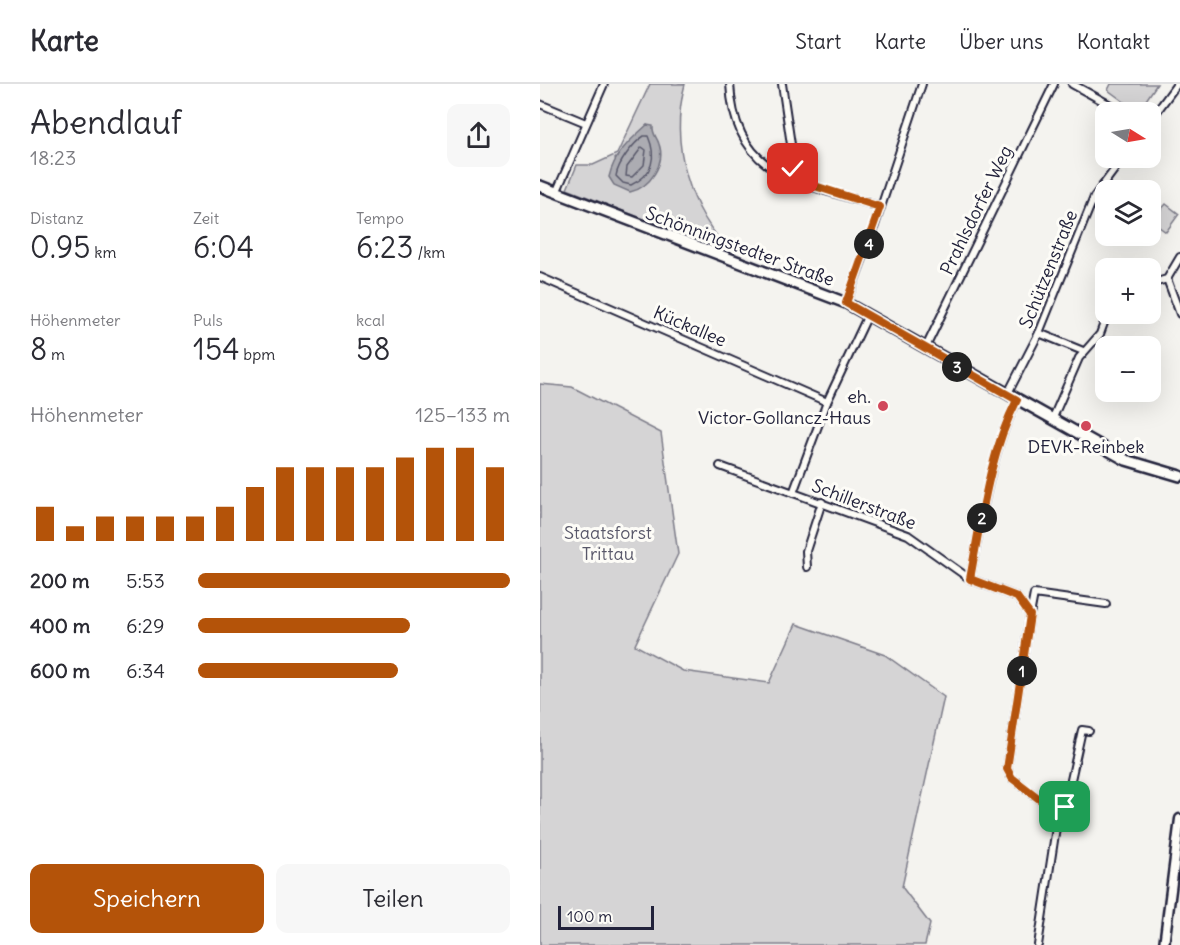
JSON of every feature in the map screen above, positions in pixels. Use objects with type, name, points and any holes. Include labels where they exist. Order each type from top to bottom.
[{"type":"main road","name":"Schönningstedter Straße","points":[[540,186],[846,303],[1134,464],[1180,476]]},
{"type":"street","points":[[556,193],[604,84]]},
{"type":"street","points":[[730,84],[731,106],[742,137],[756,158],[790,178],[880,207]]},
{"type":"street","points":[[782,84],[794,158],[790,178]]},
{"type":"street","points":[[846,303],[922,84]]},
{"type":"street","name":"Prahlsdorfer Weg","points":[[925,349],[1054,84]]},
{"type":"street","points":[[1072,84],[1105,102]]},
{"type":"street","points":[[1161,106],[1177,84]]},
{"type":"street","points":[[540,104],[586,123]]},
{"type":"street","name":"Schützenstraße","points":[[1007,395],[1039,333],[1094,197],[1116,168]]},
{"type":"street","points":[[1161,281],[1167,279],[1180,257]]},
{"type":"street","name":"Kückallee","points":[[540,277],[827,402]]},
{"type":"street","points":[[1167,279],[1180,314]]},
{"type":"street","points":[[793,494],[827,402],[868,315]]},
{"type":"street","points":[[1052,420],[1083,351],[1100,334],[1104,324]]},
{"type":"street","points":[[1039,333],[1083,351]]},
{"type":"street","points":[[970,579],[994,467],[1005,427],[1017,400]]},
{"type":"street","name":"Schillerstraße","points":[[720,466],[908,535],[970,579],[1017,597],[1030,615]]},
{"type":"street","points":[[807,567],[806,551],[822,502]]},
{"type":"street","points":[[1038,945],[1057,821],[1055,811],[1012,778],[1007,769],[1034,594],[1106,604]]},
{"type":"street","points":[[1057,821],[1065,807],[1082,730],[1089,731]]},
{"type":"street","points":[[1164,945],[1180,819]]},
{"type":"green space","points":[[650,84],[685,84],[680,130],[686,175],[705,218],[733,254],[567,189],[577,165],[593,165],[617,154]],"holes":[[[647,125],[659,148],[658,163],[644,185],[615,159]]]},
{"type":"green space","points":[[1111,84],[1157,84],[1145,102],[1124,102],[1108,90]]},
{"type":"green space","points":[[1166,204],[1179,214],[1166,232],[1161,228],[1161,210]]},
{"type":"green space","name":"Staatsforst Trittau","points":[[540,384],[572,387],[661,433],[678,554],[635,645],[683,671],[769,683],[796,624],[885,655],[944,697],[902,887],[930,924],[925,945],[540,945]]},
{"type":"water","points":[[647,125],[653,126],[661,151],[660,159],[655,174],[650,180],[637,190],[630,192],[614,185],[609,177],[611,169],[619,154]]},
{"type":"place","name":"eh. Victor-Gollancz-Haus","points":[[883,406]]},
{"type":"place","name":"DEVK-Reinbek","points":[[1086,426]]},
{"type":"route","points":[[793,169],[790,178],[880,207],[872,237],[846,303],[1017,400],[1005,427],[984,505],[970,579],[1017,597],[1030,615],[1007,769],[1012,778],[1055,811],[1057,821],[1065,807]]}]
